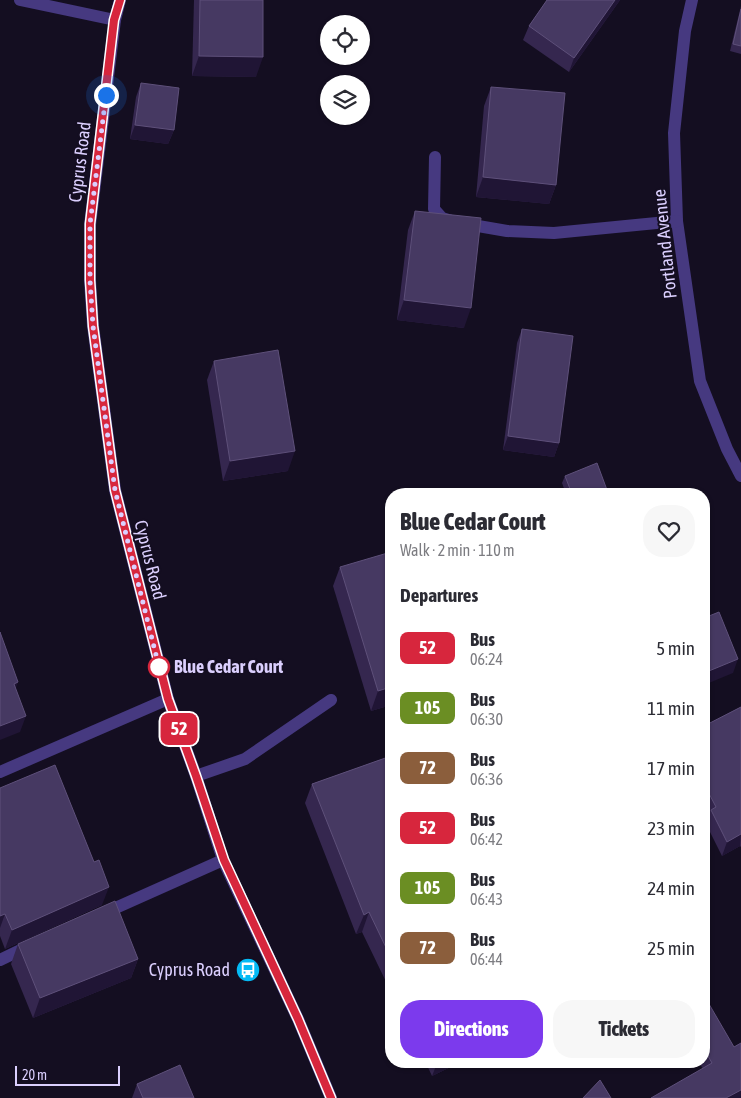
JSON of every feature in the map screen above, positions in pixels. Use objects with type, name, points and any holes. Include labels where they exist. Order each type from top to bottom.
[{"type":"street","points":[[20,0],[114,20]]},
{"type":"street","name":"Cyprus Road","points":[[120,0],[114,20],[90,224],[90,280],[93,326],[115,490],[168,699],[224,860],[298,1019],[331,1098]]},
{"type":"street","name":"Portland Avenue","points":[[692,0],[685,31],[674,133],[677,220],[700,381],[727,449],[741,476]]},
{"type":"street","points":[[434,156],[434,209],[442,218],[455,222],[507,231],[554,234],[677,220]]},
{"type":"street","points":[[0,772],[168,699]]},
{"type":"street","points":[[196,776],[246,759],[330,700]]},
{"type":"street","points":[[89,920],[224,860]]},
{"type":"street","points":[[0,960],[45,940]]},
{"type":"building","points":[[200,0],[263,0],[263,57],[199,56]]},
{"type":"building","points":[[547,0],[615,0],[574,58],[529,26]]},
{"type":"building","points":[[741,9],[741,46],[733,44]]},
{"type":"building","points":[[141,83],[179,88],[174,130],[135,125]]},
{"type":"building","points":[[491,87],[565,93],[556,185],[483,177]]},
{"type":"building","points":[[415,211],[481,218],[471,308],[404,300]]},
{"type":"building","points":[[522,329],[573,336],[559,443],[508,436]]},
{"type":"building","points":[[278,350],[295,451],[230,461],[214,361]]},
{"type":"building","points":[[597,463],[606,488],[570,488],[565,476]]},
{"type":"building","points":[[385,554],[385,689],[378,691],[340,567]]},
{"type":"building","points":[[719,612],[738,659],[710,671],[710,616]]},
{"type":"building","points":[[0,632],[18,682],[14,684],[26,716],[0,726]]},
{"type":"building","points":[[741,707],[741,834],[727,842],[711,810],[716,807],[710,796],[710,723]]},
{"type":"building","points":[[385,758],[385,945],[369,912],[364,915],[312,784]]},
{"type":"building","points":[[55,765],[94,862],[99,860],[109,887],[12,930],[5,914],[0,916],[0,788]]},
{"type":"building","points":[[115,901],[138,959],[40,998],[18,944]]},
{"type":"building","points":[[710,1006],[734,1047],[741,1043],[741,1090],[726,1098],[651,1098],[703,1068],[710,1068],[712,1063],[710,1060]]},
{"type":"building","points":[[180,1065],[194,1098],[143,1098],[137,1084]]},
{"type":"building","points":[[600,1080],[611,1098],[583,1098]]},
{"type":"bus line","name":"52","points":[[120,0],[114,20],[90,224],[90,280],[93,326],[115,490],[168,699],[224,860],[298,1019],[331,1098]]},
{"type":"place","name":"Blue Cedar Court","points":[[159,667]]},
{"type":"place","name":"Cyprus Road","points":[[248,970]]},
{"type":"route","points":[[106,95],[90,224],[90,280],[93,326],[115,490],[159,667]]}]
